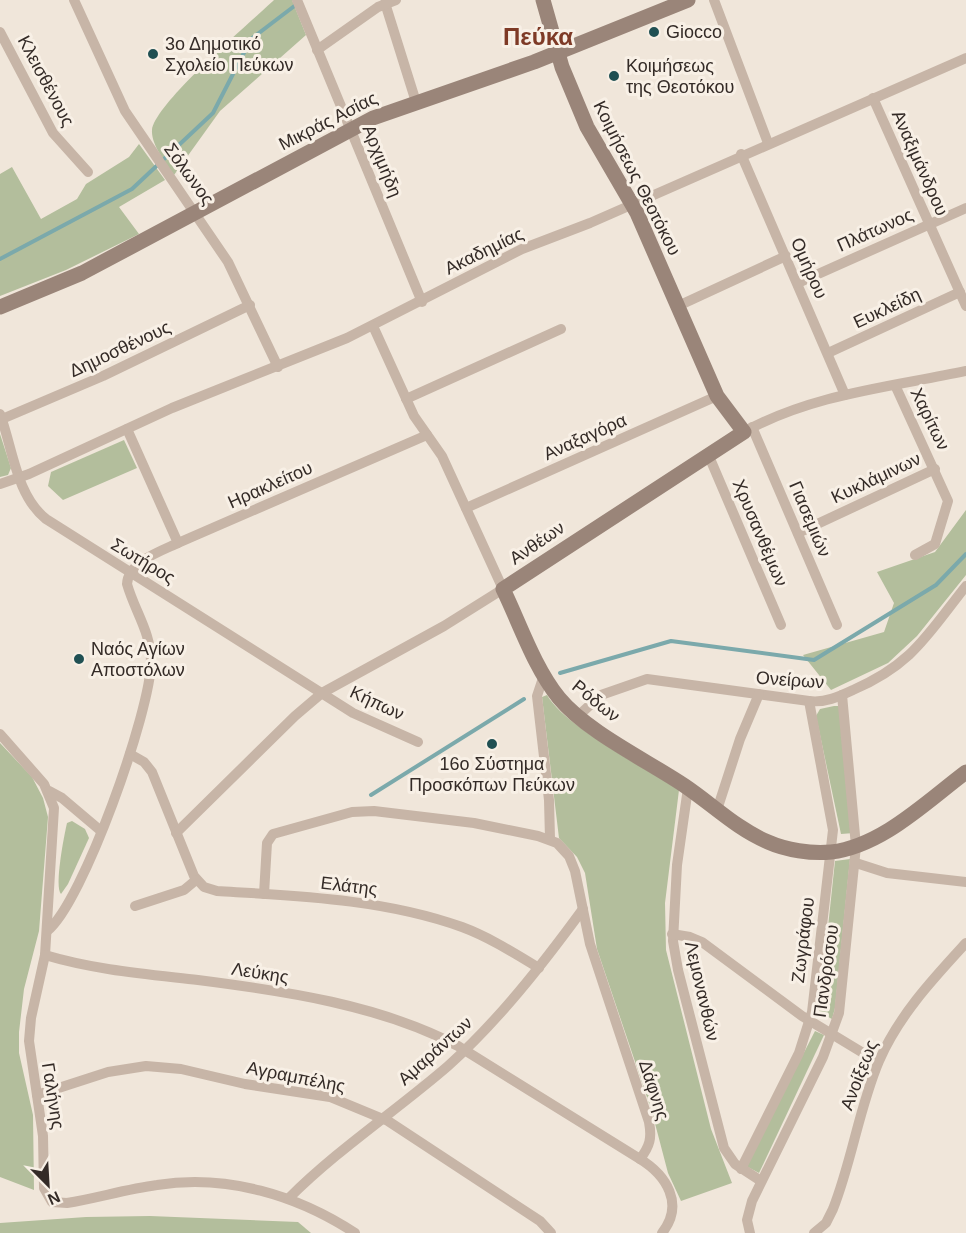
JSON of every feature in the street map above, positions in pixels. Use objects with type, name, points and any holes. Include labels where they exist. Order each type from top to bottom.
[{"type":"street","name":"Σόλωνος","points":[[74,0],[118,98],[228,262],[278,367]]},
{"type":"street","name":"Αρχιμήδη","points":[[297,0],[422,302]]},
{"type":"street","name":"Κοιμήσεως Θεοτόκου","points":[[543,0],[570,88],[596,144],[632,202],[717,396],[748,429]]},
{"type":"street","name":"Μικράς Ασίας","points":[[0,307],[82,273],[351,129],[416,102],[558,52],[688,0]]},
{"type":"street","points":[[714,0],[768,142]]},
{"type":"street","points":[[317,50],[390,2],[416,102]]},
{"type":"street","name":"Κλεισθένους","points":[[0,32],[53,133],[88,172]]},
{"type":"street","name":"Ακαδημίας","points":[[0,484],[20,478],[180,405],[278,367],[373,326],[514,253],[966,58]]},
{"type":"street","name":"Αναξιμάνδρου","points":[[873,98],[966,306]]},
{"type":"street","name":"Ομήρου","points":[[741,154],[845,395]]},
{"type":"street","name":"Πλάτωνος","points":[[798,283],[966,207]]},
{"type":"street","points":[[678,306],[786,256]]},
{"type":"street","name":"Ευκλείδη","points":[[828,353],[960,292]]},
{"type":"street","name":"Δημοσθένους","points":[[1,416],[112,372],[250,305]]},
{"type":"street","name":"Ρόδων","points":[[373,326],[406,399],[441,456],[544,675],[557,695],[578,716],[688,788],[717,810],[772,843],[797,850],[832,852],[856,846],[879,835],[966,772]]},
{"type":"street","points":[[406,399],[561,329]]},
{"type":"street","name":"Ανθέων","points":[[176,833],[322,693],[456,619],[748,429],[791,410],[845,395],[966,372]]},
{"type":"street","name":"Χαρίτων","points":[[896,385],[948,501],[935,544],[915,555]]},
{"type":"street","name":"Αναξαγόρα","points":[[466,508],[717,396]]},
{"type":"street","name":"Σωτήρος","points":[[1,416],[28,500],[42,516],[322,693]]},
{"type":"street","points":[[127,429],[178,543]]},
{"type":"street","name":"Γιασεμιών","points":[[748,429],[798,533],[837,625]]},
{"type":"street","name":"Ηρακλείτου","points":[[130,573],[143,561],[178,543],[427,435]]},
{"type":"street","name":"Χρυσανθέμων","points":[[708,454],[781,625]]},
{"type":"street","name":"Κυκλάμινων","points":[[798,533],[935,469]]},
{"type":"street","points":[[47,931],[64,911],[101,831],[130,754],[146,700],[151,667],[147,630],[126,584],[130,573]]},
{"type":"street","name":"Ονείρων","points":[[578,716],[601,695],[647,679],[822,702],[881,678],[904,661],[926,638],[966,586]]},
{"type":"street","points":[[264,894],[267,843],[273,834],[352,812],[374,811],[432,816],[550,839],[549,800],[537,696],[544,675]]},
{"type":"street","name":"Κήπων","points":[[322,693],[353,713],[418,742]]},
{"type":"street","points":[[717,810],[740,740],[759,694]]},
{"type":"street","name":"Πανδρόσου","points":[[750,1233],[747,1216],[761,1180],[833,1034],[839,1012],[856,863],[842,695]]},
{"type":"street","name":"Ζωγράφου","points":[[741,1169],[799,1053],[811,1021],[832,852],[833,822],[808,701]]},
{"type":"street","name":"Γαλήνης","points":[[0,734],[49,791],[54,808],[55,831],[45,955],[29,1034],[44,1145],[43,1184],[46,1195],[54,1203],[67,1203],[158,1185],[189,1182],[239,1187],[289,1198],[323,1213],[355,1233]]},
{"type":"street","points":[[130,754],[144,762],[152,772],[196,880],[184,890],[135,906]]},
{"type":"street","name":"Λεμονανθών","points":[[688,788],[676,865],[672,934],[678,970],[722,1142],[730,1158],[741,1169],[761,1180]]},
{"type":"street","points":[[49,791],[62,798],[101,831]]},
{"type":"street","name":"Δάφνης","points":[[550,839],[568,856],[575,871],[602,984],[649,1125],[651,1141],[640,1159]]},
{"type":"street","points":[[856,863],[887,873],[966,882]]},
{"type":"street","name":"Ελάτης","points":[[196,880],[214,891],[371,904],[423,916],[481,935],[539,969]]},
{"type":"street","name":"Αμαράντων","points":[[289,1198],[330,1159],[464,1050],[539,969],[583,909]]},
{"type":"street","points":[[672,934],[702,942],[811,1021],[878,1062]]},
{"type":"street","name":"Ανοίξεως","points":[[814,1233],[826,1224],[835,1205],[878,1062],[912,1006],[966,943]]},
{"type":"street","name":"Λεύκης","points":[[45,955],[98,968],[224,984],[341,1004],[420,1029],[464,1050]]},
{"type":"street","points":[[464,1050],[660,1173],[669,1189],[671,1211],[662,1233]]},
{"type":"street","name":"Αγραμπέλης","points":[[37,1095],[119,1069],[153,1066],[322,1095],[382,1118],[540,1221],[551,1233]]},
{"type":"green space","points":[[274,0],[292,0],[306,35],[220,111],[174,175],[160,154],[152,136],[157,118],[186,83]]},
{"type":"green space","points":[[139,144],[165,180],[119,207],[139,234],[66,270],[0,296],[0,174],[12,167],[41,219],[77,199],[86,184],[129,157]]},
{"type":"green space","points":[[0,434],[11,468],[8,475],[0,477]]},
{"type":"green space","points":[[124,440],[137,468],[63,500],[48,486],[51,472]]},
{"type":"green space","points":[[966,510],[966,575],[917,636],[888,663],[831,690],[803,655],[884,632],[894,603],[877,572],[935,552]]},
{"type":"green space","points":[[547,695],[570,720],[588,733],[679,790],[665,903],[666,950],[711,1129],[732,1183],[681,1201],[668,1173],[652,1112],[597,949],[585,873],[577,857],[559,838],[542,697]]},
{"type":"green space","points":[[839,706],[854,833],[841,834],[816,716],[820,709]]},
{"type":"green space","points":[[0,743],[32,777],[43,798],[48,817],[39,931],[24,989],[19,1032],[19,1053],[33,1115],[34,1190],[0,1177]]},
{"type":"green space","points":[[72,821],[85,829],[89,838],[61,894],[59,872],[62,849],[67,823]]},
{"type":"green space","points":[[850,859],[832,1019],[819,1012],[835,861]]},
{"type":"green space","points":[[815,1031],[824,1035],[759,1173],[746,1166]]},
{"type":"green space","points":[[150,1216],[298,1222],[311,1233],[0,1233],[0,1223],[86,1217]]},
{"type":"waterway","points":[[0,259],[132,189],[213,113],[251,39],[297,4]]},
{"type":"waterway","points":[[560,673],[671,641],[814,660],[936,585],[966,554]]},
{"type":"waterway","points":[[371,795],[524,699]]},
{"type":"place","name":"Giocco","points":[[654,32]]},
{"type":"place","name":"3ο Δημοτικό Σχολείο Πεύκων","points":[[153,54]]},
{"type":"place","name":"Κοιμήσεως της Θεοτόκου","points":[[614,76]]},
{"type":"place","name":"Ναός Αγίων Αποστόλων","points":[[79,659]]},
{"type":"place","name":"16ο Σύστημα Προσκόπων Πεύκων","points":[[492,744]]},
{"type":"district","name":"Πεύκα","points":[[538,37]]}]
